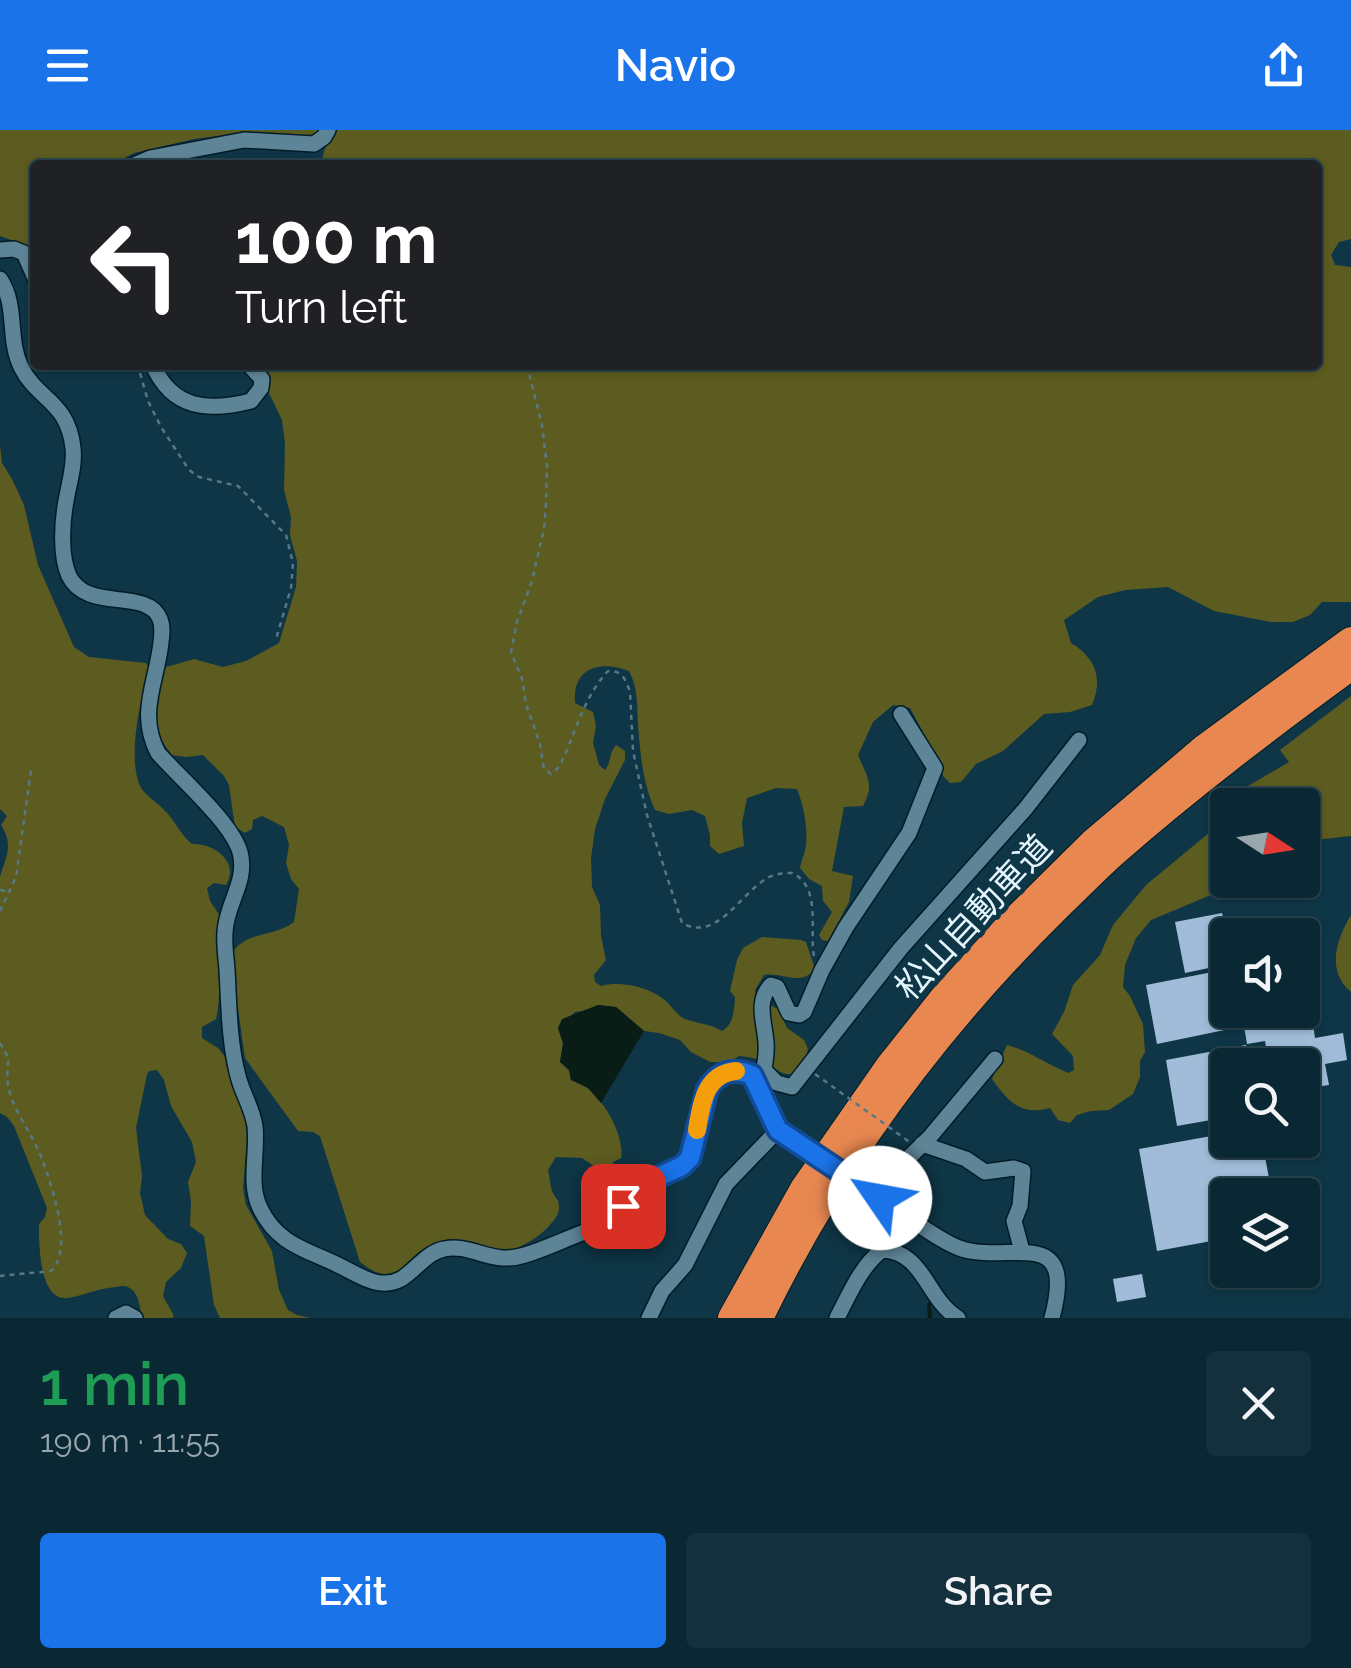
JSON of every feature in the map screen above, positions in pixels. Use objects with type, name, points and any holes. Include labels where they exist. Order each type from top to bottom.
[{"type":"highway","name":"松山自動車道","points":[[732,1318],[804,1189],[889,1067],[1010,925],[1093,843],[1204,748],[1351,641]]},
{"type":"highway","name":"松山自動車道","points":[[759,1318],[824,1198],[904,1081],[961,1008],[1109,856],[1222,763],[1351,666]]},
{"type":"street","points":[[144,160],[244,140],[314,144],[328,130]]},
{"type":"street","points":[[0,250],[24,253],[30,263]]},
{"type":"street","points":[[0,279],[12,306],[14,350],[21,368],[59,408],[73,446],[64,522],[66,568],[71,581],[81,591],[96,597],[138,603],[160,616],[163,629],[148,709],[150,738],[158,753],[230,830],[240,851],[240,881],[224,928],[232,1045],[239,1081],[255,1124],[255,1193],[266,1217],[285,1241],[366,1280],[389,1284],[445,1248],[508,1260],[613,1220],[648,1182],[690,1158],[701,1107],[713,1080],[730,1071],[758,1072],[777,1084],[792,1086],[901,948],[1026,808],[1079,740]]},
{"type":"street","points":[[155,370],[171,393],[204,406],[251,401],[261,388],[262,379],[255,370]]},
{"type":"street","points":[[900,714],[935,768],[909,833],[846,927],[804,1012],[789,1013],[781,991],[771,985],[766,990],[762,1004],[767,1046],[758,1072],[780,1132],[945,1240],[962,1249],[1022,1251],[1041,1255],[1050,1262],[1059,1286],[1052,1318]]},
{"type":"street","points":[[878,1196],[917,1143],[996,1059]]},
{"type":"street","points":[[649,1318],[662,1292],[684,1265],[726,1184],[780,1132]]},
{"type":"street","points":[[917,1143],[966,1158],[985,1172],[1023,1171],[1020,1206],[1014,1221],[1022,1251]]},
{"type":"street","points":[[859,1318],[840,1313],[874,1256],[890,1250],[917,1266],[946,1310],[958,1318]]},
{"type":"street","points":[[116,1318],[126,1314],[134,1318]]},
{"type":"path","points":[[140,370],[148,402],[189,470],[199,477],[238,486],[286,535],[293,562],[291,588],[276,639]]},
{"type":"path","points":[[528,370],[542,425],[546,503],[544,529],[512,652],[544,769],[551,774],[559,768],[594,686],[608,672],[617,672],[630,691],[633,751],[640,783],[682,923],[691,928],[709,926],[770,877],[792,873],[805,881],[810,892],[813,954],[822,970]]},
{"type":"path","points":[[0,911],[11,892],[19,860],[31,770]]},
{"type":"path","points":[[0,890],[11,892]]},
{"type":"path","points":[[0,1042],[8,1059],[6,1086],[42,1159],[62,1238],[57,1266],[51,1271],[0,1276]]},
{"type":"path","points":[[816,1074],[917,1143]]},
{"type":"path","points":[[878,1196],[866,1218],[906,1239],[915,1250],[909,1260]]},
{"type":"shaded area","points":[[0,130],[321,130],[306,137],[242,133],[194,139],[134,153],[124,160],[30,160],[30,247],[0,236]]},
{"type":"shaded area","points":[[337,130],[1351,130],[1351,239],[1339,242],[1331,255],[1335,265],[1351,267],[1351,602],[1322,602],[1310,615],[1293,622],[1271,622],[1214,611],[1168,587],[1125,590],[1098,597],[1064,620],[1071,643],[1086,655],[1095,670],[1097,686],[1092,705],[1044,714],[1003,751],[976,764],[961,782],[950,783],[943,776],[910,708],[893,705],[873,722],[858,755],[869,792],[863,806],[844,807],[832,871],[853,876],[849,902],[828,941],[819,935],[832,912],[823,901],[822,886],[800,868],[806,836],[797,789],[776,788],[747,798],[742,823],[744,846],[719,854],[710,846],[705,816],[692,810],[669,814],[655,810],[643,768],[636,697],[629,671],[608,666],[590,669],[578,681],[575,703],[593,712],[593,743],[599,765],[605,770],[616,745],[625,751],[625,760],[595,829],[591,858],[592,887],[600,905],[606,960],[594,975],[595,982],[601,986],[624,984],[648,990],[685,1019],[722,1031],[733,1016],[735,997],[730,991],[743,948],[762,937],[801,940],[806,942],[815,969],[797,978],[764,975],[755,990],[756,998],[778,1009],[787,1028],[804,1040],[808,1049],[805,1060],[796,1074],[783,1073],[749,1057],[710,1062],[691,1052],[680,1040],[644,1031],[616,1007],[598,1005],[575,1012],[558,1028],[563,1043],[560,1062],[569,1070],[571,1080],[600,1100],[612,1119],[620,1139],[621,1158],[613,1162],[616,1174],[612,1180],[605,1183],[596,1177],[594,1166],[582,1158],[556,1157],[548,1170],[558,1213],[537,1237],[500,1252],[440,1243],[422,1250],[400,1269],[384,1274],[360,1262],[320,1136],[298,1131],[245,1058],[233,974],[234,950],[248,939],[294,922],[299,889],[286,863],[289,845],[284,827],[262,816],[253,820],[252,829],[245,833],[235,827],[224,776],[203,755],[172,755],[156,723],[166,667],[194,659],[223,667],[246,661],[279,643],[296,587],[297,561],[284,490],[282,420],[268,391],[267,370],[1322,370],[1322,160],[323,160]]},
{"type":"shaded area","points":[[0,445],[2,463],[24,505],[38,565],[74,647],[89,657],[146,663],[149,668],[135,743],[140,786],[192,844],[216,850],[230,869],[226,885],[214,883],[207,888],[220,916],[219,993],[216,1019],[202,1027],[202,1038],[226,1058],[232,1086],[245,1114],[246,1205],[272,1251],[279,1290],[288,1310],[310,1318],[220,1318],[214,1305],[204,1236],[190,1226],[188,1182],[196,1162],[192,1142],[171,1106],[157,1070],[147,1074],[136,1128],[142,1176],[140,1193],[145,1215],[187,1253],[181,1268],[166,1282],[163,1296],[174,1316],[143,1318],[136,1295],[126,1286],[68,1298],[58,1297],[46,1282],[39,1224],[47,1208],[14,1126],[0,1113],[0,877],[8,845],[1,825],[7,816],[0,809]]},
{"type":"shaded area","points":[[1351,696],[1351,836],[1320,839],[1320,788],[1245,788],[1289,762],[1280,750]]},
{"type":"shaded area","points":[[1210,832],[1210,895],[1151,920],[1136,938],[1125,965],[1123,987],[1143,1024],[1145,1052],[1133,1094],[1109,1110],[1077,1115],[1070,1123],[1058,1120],[1050,1108],[1031,1110],[1016,1105],[992,1079],[1007,1045],[1069,1073],[1074,1070],[1073,1056],[1052,1034],[1073,985],[1100,955],[1113,925],[1146,885]]},
{"type":"shaded area","points":[[1351,915],[1351,992],[1338,975],[1336,955]]},
{"type":"shaded area","points":[[598,1005],[616,1007],[644,1031],[601,1103],[588,1088],[571,1080],[569,1070],[560,1062],[563,1043],[558,1028],[562,1019]]},
{"type":"building","points":[[1222,913],[1223,918],[1210,918],[1210,968],[1185,973],[1175,922]]},
{"type":"building","points":[[1210,973],[1210,1028],[1234,1028],[1157,1044],[1146,985]]},
{"type":"building","points":[[1244,1028],[1314,1028],[1315,1038],[1343,1033],[1347,1060],[1325,1064],[1329,1085],[1320,1086],[1320,1048],[1266,1048],[1265,1041],[1247,1044]]},
{"type":"building","points":[[1210,1052],[1210,1120],[1177,1126],[1166,1060]]},
{"type":"building","points":[[1210,1136],[1210,1158],[1265,1158],[1269,1178],[1210,1178],[1210,1241],[1157,1251],[1139,1149]]},
{"type":"building","points":[[1142,1274],[1146,1297],[1117,1302],[1113,1279]]},
{"type":"waterway","points":[[930,1318],[929,1305],[933,1300]]},
{"type":"slow traffic","points":[[697,1130],[701,1107],[713,1080],[736,1071]]},
{"type":"route","points":[[623,1206],[648,1182],[690,1158],[707,1090],[713,1080],[730,1071],[752,1075],[778,1130],[880,1198]]}]
